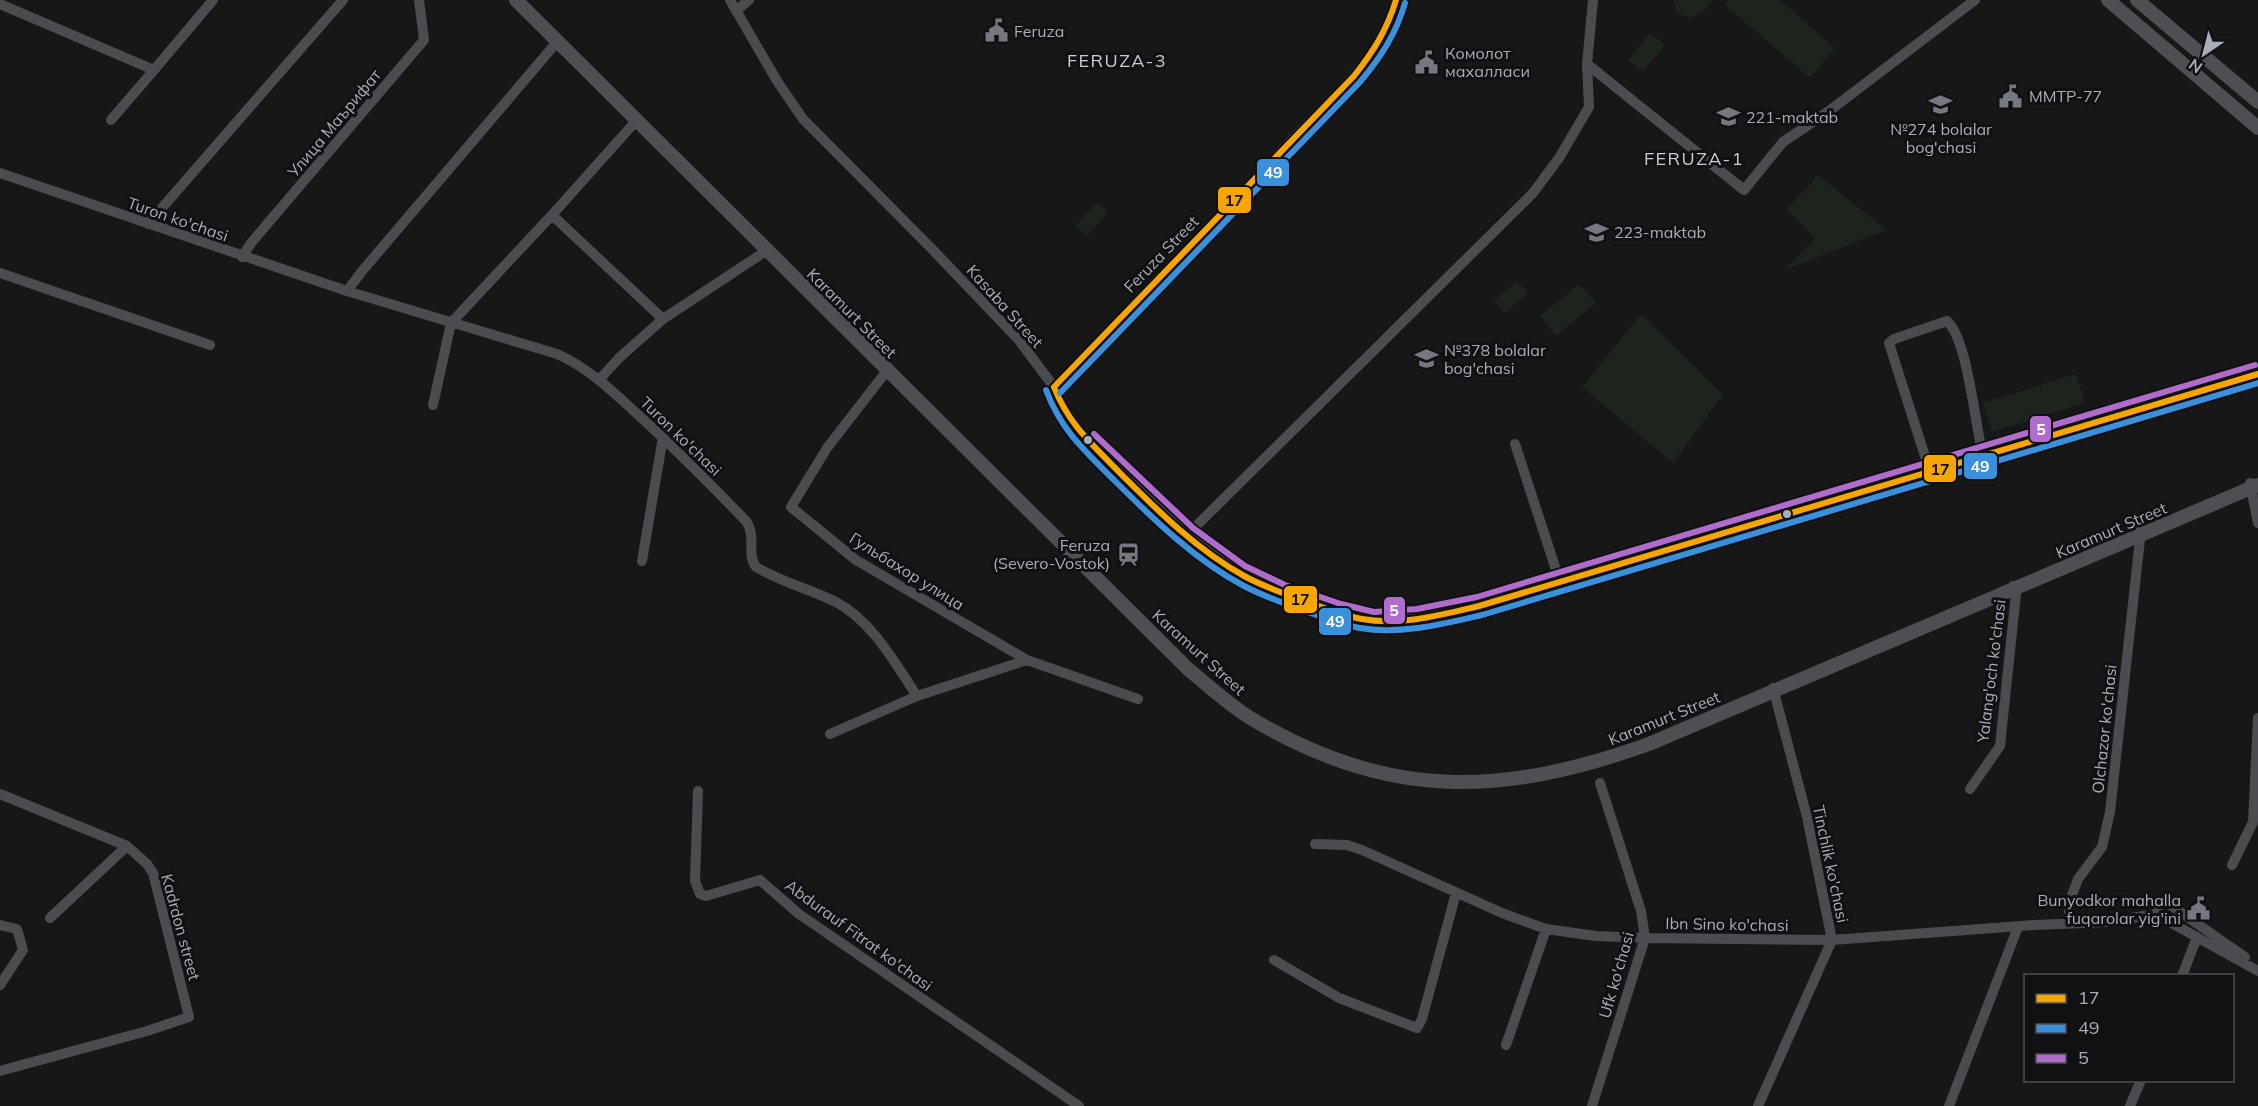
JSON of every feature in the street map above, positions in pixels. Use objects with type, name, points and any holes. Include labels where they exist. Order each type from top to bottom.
[{"type":"main road","name":"Karamurt Street","points":[[516,0],[766,251],[1191,664],[1256,716],[1307,743],[1346,760],[1377,769],[1438,778],[1489,777],[1549,769],[1590,760],[1646,741],[1774,689],[2255,484]]},
{"type":"main road","name":"Karamurt Street","points":[[522,0],[888,369]]},
{"type":"main road","points":[[2108,0],[2258,128]]},
{"type":"main road","points":[[2137,0],[2258,102]]},
{"type":"street","points":[[111,120],[213,0]]},
{"type":"street","points":[[148,224],[343,0]]},
{"type":"street","name":"Улица Маърифат","points":[[242,257],[251,243],[424,40],[419,0]]},
{"type":"street","name":"Kasaba Street","points":[[730,0],[785,94],[803,119],[1018,339],[1054,387],[1062,408],[1076,428],[1187,535],[1240,574],[1338,614],[1373,621],[1407,620],[1463,610],[2258,374]]},
{"type":"street","points":[[736,11],[749,0]]},
{"type":"street","name":"Feruza Street","points":[[1054,387],[1243,193],[1352,76],[1382,38],[1396,0]]},
{"type":"street","points":[[1187,535],[1533,193],[1559,158],[1589,107],[1587,64],[1593,0]]},
{"type":"street","points":[[1587,64],[1744,190],[1783,142],[1828,111],[1975,0]]},
{"type":"street","points":[[0,4],[154,70]]},
{"type":"street","points":[[347,291],[557,42]]},
{"type":"street","points":[[433,405],[451,323],[552,215],[636,120]]},
{"type":"street","name":"Turon ko'chasi","points":[[0,173],[242,257],[557,354],[576,362],[663,437],[746,521],[752,534],[752,562],[756,567],[836,602],[852,612],[870,630],[917,696]]},
{"type":"street","points":[[552,215],[663,319]]},
{"type":"street","points":[[599,381],[619,358],[663,319],[766,251]]},
{"type":"street","points":[[0,273],[210,345]]},
{"type":"street","points":[[1930,472],[1889,344],[1894,339],[1947,321],[1953,327],[1960,348],[1983,456]]},
{"type":"street","name":"Гульбахор улица","points":[[888,369],[827,448],[791,507],[856,560],[1027,660],[1138,699]]},
{"type":"street","points":[[642,561],[663,437]]},
{"type":"street","points":[[1515,444],[1560,582]]},
{"type":"street","points":[[2255,484],[2258,523]]},
{"type":"street","name":"Olchazor ko'chasi","points":[[2069,923],[2069,903],[2078,879],[2102,847],[2110,812],[2141,533]]},
{"type":"street","name":"Yalang'och ko'chasi","points":[[1970,789],[2000,746],[2016,594],[2014,588]]},
{"type":"street","points":[[830,734],[917,696],[1027,660]]},
{"type":"street","name":"Tinchlik ko'chasi","points":[[1758,1106],[1832,940],[1807,817],[1774,689]]},
{"type":"street","points":[[2232,865],[2253,822],[2258,718]]},
{"type":"street","name":"Ufk ko'chasi","points":[[1592,1106],[1645,938],[1641,911],[1600,783]]},
{"type":"street","name":"Abdurauf Fitrat ko'chasi","points":[[698,791],[695,881],[700,894],[706,896],[760,880],[799,914],[1079,1106]]},
{"type":"street","name":"Kadrdon street","points":[[0,794],[127,846],[147,864],[153,873],[189,1017],[147,1031],[0,1071]]},
{"type":"street","name":"Ibn Sino ko'chasi","points":[[1315,844],[1347,845],[1502,913],[1546,929],[1596,936],[1832,940],[2109,922],[2155,914],[2163,900],[2258,966]]},
{"type":"street","points":[[50,918],[127,846]]},
{"type":"street","points":[[1274,960],[1340,998],[1417,1028],[1422,1019],[1456,893]]},
{"type":"street","points":[[2155,914],[2258,971]]},
{"type":"street","points":[[0,925],[17,929],[23,950],[0,985]]},
{"type":"street","points":[[1950,1106],[2018,927]]},
{"type":"street","points":[[1506,1045],[1546,929]]},
{"type":"street","points":[[2182,974],[2197,937]]},
{"type":"street","points":[[2130,1106],[2140,1082]]},
{"type":"shaded area","points":[[1673,0],[1713,0],[1703,12],[1690,18],[1677,13]]},
{"type":"shaded area","points":[[1729,0],[1780,0],[1835,48],[1810,78],[1725,5]]},
{"type":"shaded area","points":[[1650,33],[1665,45],[1643,72],[1628,60]]},
{"type":"shaded area","points":[[1818,175],[1886,230],[1785,270],[1815,238],[1787,209]]},
{"type":"shaded area","points":[[1097,202],[1108,213],[1087,236],[1076,225]]},
{"type":"shaded area","points":[[1517,281],[1528,293],[1505,313],[1494,301]]},
{"type":"shaded area","points":[[1579,284],[1596,303],[1556,336],[1540,316]]},
{"type":"shaded area","points":[[1641,314],[1723,395],[1673,463],[1582,387]]},
{"type":"shaded area","points":[[2076,374],[2085,403],[1992,432],[1983,403]]},
{"type":"transit line","name":"17","points":[[1054,387],[1354,76],[1379,40],[1396,0]]},
{"type":"transit line","name":"49","points":[[1060,393],[1360,82],[1387,45],[1405,3]]},
{"type":"transit line","name":"5","points":[[1094,434],[1193,528],[1245,566],[1285,585],[1341,604],[1374,612],[1417,609],[1477,597],[2255,365]]},
{"type":"transit line","name":"17","points":[[1054,387],[1074,423],[1091,443],[1164,516],[1228,567],[1262,585],[1329,610],[1362,619],[1391,621],[1421,618],[1479,606],[2258,374]]},
{"type":"transit line","name":"49","points":[[1046,390],[1059,417],[1083,449],[1159,524],[1208,564],[1244,586],[1292,606],[1353,627],[1390,630],[1421,628],[1482,615],[2258,383]]},
{"type":"place","name":"Feruza","points":[[996,31]]},
{"type":"place","name":"Комолот махалласи","points":[[1427,62]]},
{"type":"place","name":"MMTP-77","points":[[2011,96]]},
{"type":"place","name":"№274 bolalar bog'chasi","points":[[1941,104]]},
{"type":"place","name":"221-maktab","points":[[1728,117]]},
{"type":"place","name":"223-maktab","points":[[1596,232]]},
{"type":"place","name":"№378 bolalar bog'chasi","points":[[1426,359]]},
{"type":"place","name":"Feruza (Severo-Vostok)","points":[[1128,554]]},
{"type":"place","name":"Bunyodkor mahalla fuqarolar yig'ini","points":[[2199,909]]},
{"type":"district","name":"FERUZA-3","points":[[1117,60]]},
{"type":"district","name":"FERUZA-1","points":[[1694,158]]}]
